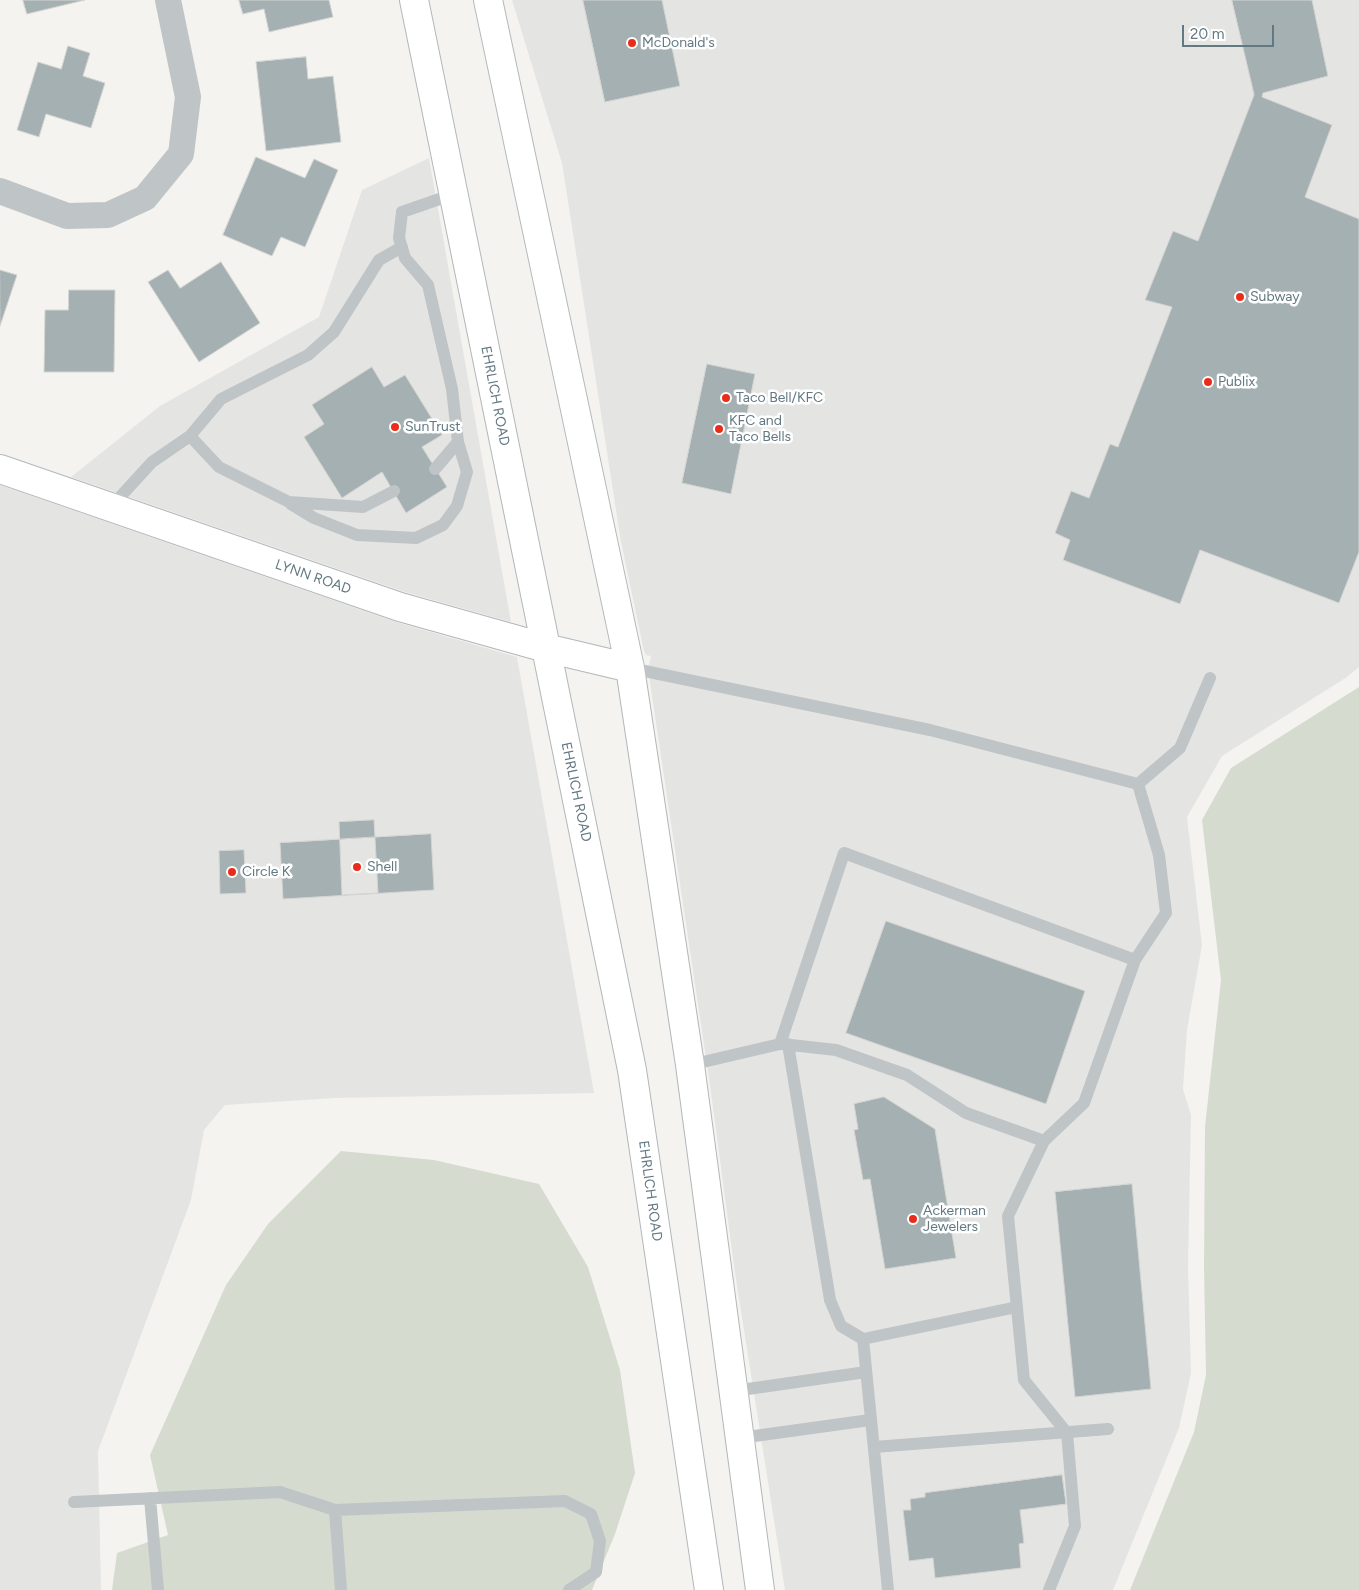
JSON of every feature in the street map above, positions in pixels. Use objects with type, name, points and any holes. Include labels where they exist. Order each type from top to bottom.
[{"type":"main road","name":"EHRLICH ROAD","points":[[414,0],[632,1070],[709,1590]]},
{"type":"main road","points":[[488,0],[630,668],[690,1065],[760,1590]]},
{"type":"main road","name":"LYNN ROAD","points":[[0,469],[400,607],[546,648],[630,668]]},
{"type":"street","points":[[0,191],[68,216],[108,215],[144,198],[181,154],[188,97],[168,0]]},
{"type":"lane","points":[[190,436],[219,468],[289,502],[314,518],[357,535],[416,538],[443,525],[457,506],[467,472],[458,442],[452,389],[428,285],[405,258],[399,238],[402,212],[454,194]]},
{"type":"lane","points":[[110,508],[152,462],[190,436],[221,399],[308,355],[321,344],[334,332],[379,260],[402,247]]},
{"type":"lane","points":[[435,469],[458,442]]},
{"type":"lane","points":[[289,502],[363,507],[394,491]]},
{"type":"lane","points":[[630,668],[930,730],[1138,784]]},
{"type":"lane","points":[[1138,784],[1180,748],[1210,678]]},
{"type":"lane","points":[[1049,1590],[1075,1526],[1067,1433],[1024,1380],[1008,1216],[1044,1141],[1084,1103],[1135,960],[1166,913],[1159,855],[1138,784]]},
{"type":"lane","points":[[1017,1307],[862,1339],[841,1326],[830,1300],[784,1044],[844,853],[1135,960]]},
{"type":"lane","points":[[690,1065],[784,1044],[836,1050],[907,1076],[966,1113],[1044,1141]]},
{"type":"lane","points":[[862,1339],[888,1590]]},
{"type":"lane","points":[[734,1391],[866,1372]]},
{"type":"lane","points":[[740,1438],[870,1420]]},
{"type":"lane","points":[[874,1448],[1108,1429]]},
{"type":"lane","points":[[74,1502],[280,1492],[335,1510],[565,1501],[592,1514],[600,1541],[596,1572],[568,1590]]},
{"type":"lane","points":[[150,1498],[158,1590]]},
{"type":"lane","points":[[335,1510],[341,1590]]},
{"type":"shaded area","points":[[512,0],[1359,0],[1359,667],[1347,677],[1222,756],[1187,817],[1202,945],[1187,1030],[1183,1089],[1191,1115],[1188,1266],[1191,1373],[1179,1428],[1113,1590],[785,1590],[735,1273],[710,1085],[648,669],[651,656],[646,655],[644,651],[621,542],[562,163]]},
{"type":"shaded area","points":[[429,158],[511,622],[405,592],[71,477],[160,406],[319,317],[362,190]]},
{"type":"shaded area","points":[[0,485],[396,622],[517,657],[594,1093],[335,1098],[225,1105],[204,1130],[191,1200],[98,1451],[101,1590],[0,1590]]},
{"type":"shaded area","points":[[1359,687],[1359,1590],[1130,1590],[1194,1432],[1206,1375],[1204,1267],[1205,1127],[1221,980],[1202,820],[1231,768]]},
{"type":"shaded area","points":[[341,1151],[434,1160],[539,1184],[588,1267],[620,1370],[635,1473],[615,1534],[592,1590],[112,1590],[117,1553],[168,1535],[150,1455],[226,1285],[268,1224]]},
{"type":"building","points":[[23,0],[85,0],[27,14]]},
{"type":"building","points":[[239,0],[329,0],[333,17],[269,32],[264,9],[243,14]]},
{"type":"building","name":"McDonald's","points":[[583,0],[662,0],[680,86],[605,102]]},
{"type":"building","points":[[1232,0],[1312,0],[1328,76],[1263,93],[1262,97],[1332,125],[1305,197],[1359,219],[1359,552],[1339,603],[1200,550],[1180,604],[1063,560],[1070,540],[1055,533],[1071,491],[1089,498],[1110,444],[1118,447],[1172,307],[1145,300],[1173,231],[1198,241],[1254,95]]},
{"type":"building","points":[[68,46],[90,53],[83,76],[105,83],[91,128],[46,114],[39,137],[17,130],[38,62],[61,69]]},
{"type":"building","points":[[306,57],[308,79],[333,76],[341,142],[266,151],[256,62]]},
{"type":"building","points":[[256,157],[305,178],[314,159],[338,170],[305,247],[281,237],[272,256],[223,235]]},
{"type":"building","points":[[221,262],[260,323],[199,362],[148,282],[168,270],[180,288]]},
{"type":"building","points":[[0,270],[17,275],[0,326]]},
{"type":"building","points":[[69,290],[115,290],[114,372],[44,372],[45,310],[68,310]]},
{"type":"building","name":"KFC and Taco Bells","points":[[707,364],[755,374],[731,494],[682,483]]},
{"type":"building","points":[[372,367],[384,387],[405,375],[442,435],[422,447],[447,487],[406,513],[382,472],[342,498],[304,437],[324,424],[312,405]]},
{"type":"building","points":[[374,820],[378,893],[342,895],[339,822]]},
{"type":"building","name":"Shell","points":[[431,834],[434,890],[283,899],[280,843]]},
{"type":"building","name":"Circle K","points":[[244,850],[246,893],[220,894],[219,851]]},
{"type":"building","points":[[886,921],[1085,991],[1046,1104],[846,1033]]},
{"type":"building","name":"Ackerman Jewelers","points":[[884,1097],[935,1129],[956,1258],[885,1269],[870,1179],[863,1180],[854,1130],[858,1129],[854,1104]]},
{"type":"building","points":[[1132,1184],[1151,1389],[1075,1397],[1055,1192]]},
{"type":"building","points":[[1062,1475],[1066,1504],[1020,1510],[1024,1543],[1019,1544],[1021,1568],[935,1578],[933,1558],[909,1561],[903,1510],[911,1510],[910,1499],[925,1497],[925,1493]]},
{"type":"place","name":"McDonald's","points":[[632,43]]},
{"type":"place","name":"Subway","points":[[1240,297]]},
{"type":"place","name":"Publix","points":[[1208,382]]},
{"type":"place","name":"Taco Bell/KFC","points":[[726,398]]},
{"type":"place","name":"SunTrust","points":[[395,427]]},
{"type":"place","name":"KFC and Taco Bells","points":[[719,429]]},
{"type":"place","name":"Shell","points":[[357,867]]},
{"type":"place","name":"Circle K","points":[[232,872]]},
{"type":"place","name":"Ackerman Jewelers","points":[[913,1219]]}]
